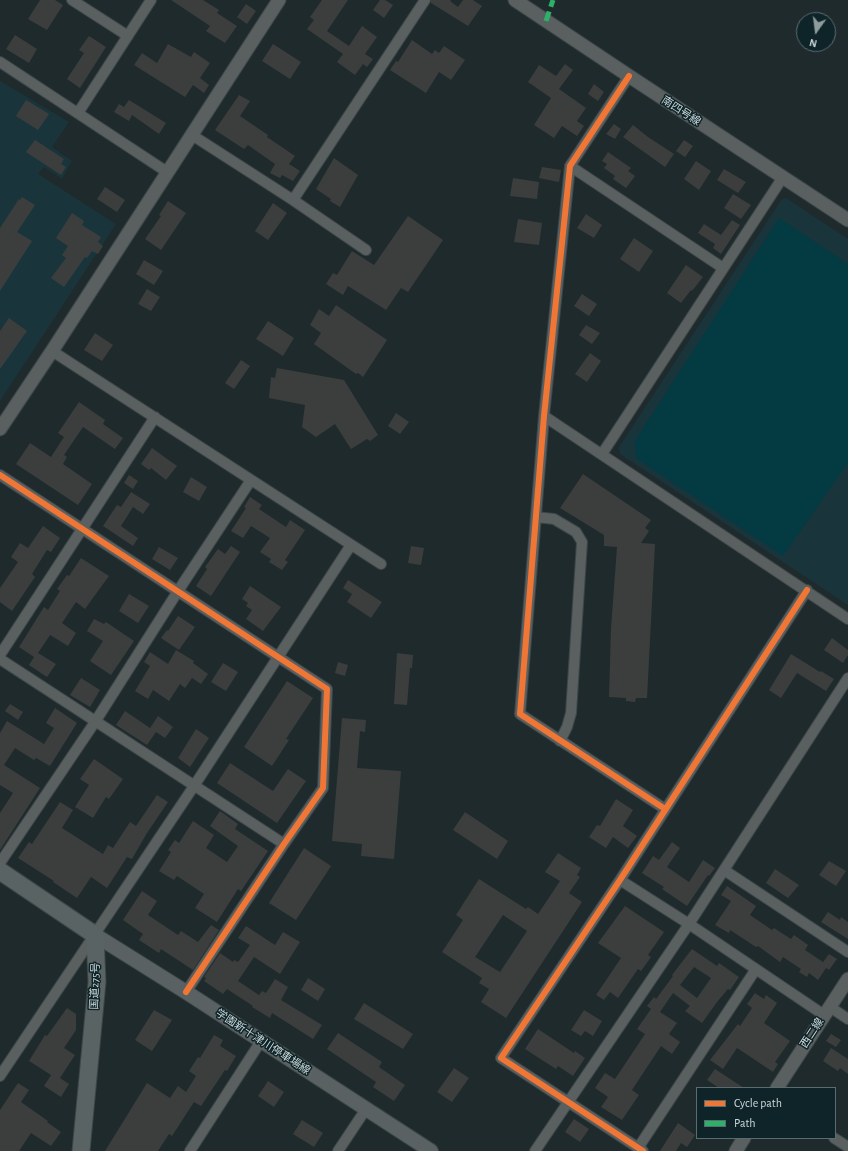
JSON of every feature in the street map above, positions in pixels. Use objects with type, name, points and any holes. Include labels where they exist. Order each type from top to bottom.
[{"type":"highway","points":[[0,871],[95,935]]},
{"type":"highway","name":"国道275号","points":[[81,1151],[97,982],[95,935]]},
{"type":"main road","name":"学園新十津川停車場線","points":[[95,935],[262,1041],[430,1151]]},
{"type":"street","points":[[72,0],[128,36]]},
{"type":"street","points":[[78,113],[151,0]]},
{"type":"street","points":[[0,429],[279,0]]},
{"type":"street","points":[[293,200],[424,0]]},
{"type":"street","name":"南四号線","points":[[515,0],[848,220]]},
{"type":"street","points":[[0,62],[167,172]]},
{"type":"street","points":[[629,76],[570,166],[544,416],[520,714],[665,810]]},
{"type":"street","points":[[192,135],[293,200],[366,250]]},
{"type":"street","points":[[570,166],[723,268]]},
{"type":"street","points":[[602,454],[783,178]]},
{"type":"street","points":[[52,351],[381,564]]},
{"type":"street","points":[[544,416],[848,618]]},
{"type":"street","points":[[0,655],[155,417]]},
{"type":"street","points":[[0,475],[327,689],[323,788],[186,992]]},
{"type":"street","points":[[0,864],[95,722],[178,591],[251,480]]},
{"type":"street","points":[[536,517],[554,519],[576,532],[582,542],[571,714],[567,727],[560,740]]},
{"type":"street","points":[[0,1076],[194,786],[351,545]]},
{"type":"street","points":[[756,969],[641,1149],[501,1058],[620,880],[807,590]]},
{"type":"street","points":[[0,659],[284,844]]},
{"type":"street","points":[[535,1151],[689,924],[848,678]]},
{"type":"street","points":[[724,870],[848,952]]},
{"type":"street","points":[[620,880],[756,969],[827,1011],[848,1019]]},
{"type":"street","name":"西二線","points":[[778,1087],[848,979]]},
{"type":"street","points":[[190,1151],[262,1041]]},
{"type":"street","points":[[338,1151],[366,1109]]},
{"type":"street","points":[[736,1151],[743,1139]]},
{"type":"street","points":[[836,1139],[848,1147]]},
{"type":"shaded area","points":[[0,81],[69,122],[52,147],[72,161],[62,179],[44,167],[38,174],[116,224],[0,401]]},
{"type":"shaded area","points":[[786,198],[848,239],[848,605],[620,454],[619,447],[782,199]]},
{"type":"shaded area","points":[[779,218],[848,264],[848,463],[783,556],[637,459],[634,442]]},
{"type":"building","points":[[40,0],[55,0],[63,5],[47,30],[28,19]]},
{"type":"building","points":[[171,0],[203,0],[219,10],[217,13],[237,26],[225,43],[206,31],[210,26]]},
{"type":"building","points":[[322,0],[348,0],[327,31],[349,46],[362,26],[377,37],[365,54],[373,59],[367,67],[363,64],[355,75],[337,62],[343,54],[307,29],[314,20],[310,17]]},
{"type":"building","points":[[380,0],[385,0],[393,5],[384,18],[373,10]]},
{"type":"building","points":[[431,0],[451,0],[450,1],[458,7],[463,0],[473,0],[482,6],[468,26],[431,3]]},
{"type":"building","points":[[246,4],[256,11],[247,24],[237,17]]},
{"type":"building","points":[[15,35],[37,49],[29,63],[6,49]]},
{"type":"building","points":[[89,36],[106,47],[80,88],[67,79],[84,53],[79,50]]},
{"type":"building","points":[[412,40],[432,54],[435,50],[439,53],[444,46],[465,60],[451,80],[439,72],[426,93],[390,70],[396,61],[398,62]]},
{"type":"building","points":[[168,44],[191,57],[194,52],[210,63],[200,78],[209,85],[204,93],[193,85],[185,97],[134,65],[142,53],[157,63]]},
{"type":"building","points":[[273,44],[301,62],[290,79],[262,61]]},
{"type":"building","points":[[565,64],[573,70],[559,89],[586,108],[577,121],[584,126],[577,136],[562,126],[554,138],[534,125],[551,98],[528,82],[539,65],[556,76]]},
{"type":"building","points":[[594,84],[604,92],[598,101],[588,94]]},
{"type":"building","points":[[239,95],[250,101],[240,116],[295,156],[289,164],[300,171],[293,181],[282,175],[280,178],[270,173],[275,164],[248,145],[244,149],[215,130]]},
{"type":"building","points":[[26,100],[49,114],[38,130],[16,116]]},
{"type":"building","points":[[129,100],[166,123],[159,134],[132,115],[129,121],[114,112],[119,104],[124,107]]},
{"type":"building","points":[[614,124],[621,129],[615,139],[606,134]]},
{"type":"building","points":[[633,125],[674,154],[665,167],[623,137]]},
{"type":"building","points":[[35,140],[64,159],[61,164],[66,167],[61,175],[26,152]]},
{"type":"building","points":[[684,140],[693,146],[685,157],[676,151]]},
{"type":"building","points":[[608,152],[631,168],[628,171],[635,176],[626,188],[613,179],[615,176],[604,168],[607,164],[602,161]]},
{"type":"building","points":[[334,158],[358,175],[340,207],[316,189]]},
{"type":"building","points":[[696,161],[711,171],[699,190],[684,179]]},
{"type":"building","points":[[542,167],[561,170],[559,182],[539,178]]},
{"type":"building","points":[[724,169],[746,182],[738,193],[717,180]]},
{"type":"building","points":[[513,178],[539,182],[537,199],[510,196]]},
{"type":"building","points":[[105,187],[125,200],[117,212],[97,199]]},
{"type":"building","points":[[733,194],[751,205],[741,219],[724,208]]},
{"type":"building","points":[[22,197],[35,205],[17,232],[32,241],[0,291],[0,228],[19,199],[20,200]]},
{"type":"building","points":[[168,201],[186,213],[161,250],[145,239],[161,216],[159,215]]},
{"type":"building","points":[[273,203],[287,213],[268,240],[255,231]]},
{"type":"building","points":[[72,213],[84,221],[82,225],[101,237],[98,242],[103,246],[98,254],[92,251],[87,258],[85,257],[64,287],[51,278],[66,258],[62,255],[68,246],[56,238]]},
{"type":"building","points":[[586,214],[602,225],[594,238],[577,228]]},
{"type":"building","points":[[408,216],[443,240],[408,292],[401,288],[386,310],[348,286],[343,295],[326,284],[333,273],[337,275],[352,251],[374,265]]},
{"type":"building","points":[[518,219],[542,223],[539,245],[514,242]]},
{"type":"building","points":[[732,220],[740,225],[721,254],[713,248],[715,244],[698,233],[704,224],[721,235]]},
{"type":"building","points":[[634,238],[653,251],[639,272],[620,259]]},
{"type":"building","points":[[144,260],[163,271],[154,285],[136,274]]},
{"type":"building","points":[[686,265],[703,277],[681,303],[667,293]]},
{"type":"building","points":[[147,289],[160,297],[151,311],[138,304]]},
{"type":"building","points":[[582,294],[597,304],[589,316],[574,306]]},
{"type":"building","points":[[336,305],[387,340],[363,377],[358,373],[356,374],[314,344],[321,333],[310,325],[319,309],[329,316]]},
{"type":"building","points":[[9,318],[27,331],[0,369],[0,331]]},
{"type":"building","points":[[268,321],[294,338],[283,356],[256,339]]},
{"type":"building","points":[[586,325],[600,333],[592,344],[579,335]]},
{"type":"building","points":[[95,333],[113,345],[102,361],[84,350]]},
{"type":"building","points":[[590,353],[601,361],[587,382],[575,374]]},
{"type":"building","points":[[241,360],[250,366],[234,389],[225,383]]},
{"type":"building","points":[[277,368],[344,380],[378,435],[370,441],[367,439],[351,449],[335,424],[316,437],[302,427],[305,405],[269,398],[271,377],[275,378]]},
{"type":"building","points":[[79,402],[105,420],[103,424],[123,438],[115,449],[83,427],[64,455],[67,457],[63,464],[92,484],[78,505],[16,464],[30,443],[51,457],[64,437],[58,433]]},
{"type":"building","points":[[396,413],[409,422],[400,434],[388,426]]},
{"type":"building","points":[[152,448],[177,466],[166,480],[151,468],[149,470],[141,464]]},
{"type":"building","points":[[583,474],[651,520],[645,528],[649,531],[641,543],[655,544],[647,698],[636,698],[635,702],[626,701],[626,698],[609,697],[611,628],[617,547],[604,546],[604,535],[560,508]]},
{"type":"building","points":[[129,475],[138,481],[133,489],[124,483]]},
{"type":"building","points":[[191,477],[207,487],[199,501],[183,492]]},
{"type":"building","points":[[131,492],[150,504],[143,514],[133,507],[121,526],[138,538],[133,546],[103,526],[117,505],[121,507]]},
{"type":"building","points":[[250,497],[262,505],[259,509],[286,527],[290,520],[305,530],[285,560],[288,562],[282,570],[269,562],[271,559],[260,552],[270,538],[251,526],[243,538],[231,531],[246,508],[244,507]]},
{"type":"building","points":[[43,526],[60,538],[51,552],[47,550],[32,574],[35,577],[12,611],[0,602],[0,588],[18,562],[11,557],[20,543],[28,548]]},
{"type":"building","points":[[231,546],[240,552],[211,596],[196,586],[207,569],[205,567],[218,549],[225,554]]},
{"type":"building","points":[[411,546],[424,548],[421,565],[408,563]]},
{"type":"building","points":[[159,547],[178,558],[170,570],[152,559]]},
{"type":"building","points":[[81,558],[109,576],[85,609],[76,602],[62,623],[76,633],[68,646],[50,635],[38,653],[56,664],[47,677],[29,665],[34,657],[19,647],[44,607],[48,610],[60,591],[57,589],[67,575],[69,576]]},
{"type":"building","points":[[348,580],[382,602],[371,618],[347,602],[352,594],[343,588]]},
{"type":"building","points":[[250,586],[281,607],[263,631],[246,619],[252,610],[246,606],[248,603],[242,599]]},
{"type":"building","points":[[129,594],[149,606],[138,623],[119,611]]},
{"type":"building","points":[[178,616],[195,627],[179,650],[161,638],[167,630],[168,631]]},
{"type":"building","points":[[94,619],[104,624],[106,622],[134,641],[111,675],[90,661],[103,641],[87,631]]},
{"type":"building","points":[[832,638],[848,650],[848,655],[843,663],[824,650]]},
{"type":"building","points":[[176,650],[194,661],[193,663],[208,674],[201,684],[192,678],[185,688],[180,684],[169,701],[153,690],[148,699],[135,691],[150,666],[144,662],[150,652],[168,664]]},
{"type":"building","points":[[397,653],[413,655],[412,668],[410,668],[407,705],[394,704]]},
{"type":"building","points":[[791,654],[834,679],[826,691],[797,673],[781,698],[769,690]]},
{"type":"building","points":[[338,662],[348,665],[345,676],[335,673]]},
{"type":"building","points":[[223,663],[238,672],[226,691],[211,682]]},
{"type":"building","points":[[81,678],[100,690],[90,707],[70,695]]},
{"type":"building","points":[[287,681],[313,698],[286,739],[289,740],[272,766],[244,747]]},
{"type":"building","points":[[10,704],[23,712],[18,720],[5,711]]},
{"type":"building","points":[[55,708],[77,723],[50,766],[36,758],[34,760],[15,748],[4,765],[40,788],[0,850],[0,813],[13,793],[0,785],[0,733],[7,721],[44,744],[54,728],[46,723]]},
{"type":"building","points":[[125,711],[150,728],[158,716],[173,727],[165,738],[156,732],[147,745],[116,725]]},
{"type":"building","points":[[342,718],[366,720],[365,732],[360,731],[357,768],[401,771],[394,859],[361,856],[362,844],[332,841]]},
{"type":"building","points":[[196,729],[209,738],[190,767],[178,758]]},
{"type":"building","points":[[94,759],[123,779],[109,799],[106,797],[93,818],[75,807],[89,785],[80,779]]},
{"type":"building","points":[[230,763],[273,791],[288,769],[306,781],[277,823],[217,783]]},
{"type":"building","points":[[157,795],[168,802],[147,833],[132,859],[127,857],[107,888],[91,877],[77,898],[18,858],[29,842],[32,844],[60,802],[73,810],[62,828],[103,854],[108,845],[113,848],[130,822],[136,826]]},
{"type":"building","points":[[616,799],[633,810],[623,826],[637,836],[628,848],[613,837],[606,848],[589,837],[597,825],[600,826]]},
{"type":"building","points":[[220,811],[238,824],[235,829],[268,851],[241,891],[238,889],[217,922],[195,908],[204,894],[177,876],[174,880],[159,871],[171,852],[168,850],[175,840],[179,843],[193,821],[214,835],[206,848],[227,862],[238,846],[210,826]]},
{"type":"building","points":[[465,812],[508,841],[497,859],[453,830]]},
{"type":"building","points":[[672,842],[680,848],[667,867],[689,882],[703,860],[715,868],[709,876],[708,875],[687,906],[662,889],[664,887],[642,873],[653,856],[659,860]]},
{"type":"building","points":[[304,848],[331,866],[296,920],[269,903]]},
{"type":"building","points":[[558,853],[581,868],[577,875],[580,877],[569,893],[582,902],[506,1018],[481,1002],[489,989],[479,983],[482,978],[442,952],[463,920],[456,915],[479,879],[526,909],[528,907],[538,914],[560,881],[545,872]],"holes":[[[503,915],[527,931],[500,972],[475,957]]]},
{"type":"building","points":[[829,861],[846,871],[836,886],[819,875]]},
{"type":"building","points":[[775,869],[799,885],[788,898],[766,883]]},
{"type":"building","points":[[727,886],[756,906],[750,915],[772,930],[774,928],[791,939],[794,935],[808,945],[805,950],[823,962],[829,954],[837,959],[829,970],[826,968],[818,980],[809,973],[807,977],[799,972],[801,969],[783,957],[780,962],[758,946],[756,947],[730,930],[729,933],[715,925],[731,901],[721,895]]},
{"type":"building","points":[[142,891],[157,901],[148,915],[178,935],[181,931],[198,942],[211,925],[219,930],[193,970],[161,949],[159,953],[139,940],[143,934],[123,920]]},
{"type":"building","points":[[625,906],[664,932],[648,955],[651,957],[641,971],[638,969],[618,998],[610,992],[604,1000],[596,995],[621,958],[598,943]]},
{"type":"building","points":[[828,912],[840,920],[841,917],[848,922],[848,939],[821,922]]},
{"type":"building","points":[[246,926],[275,945],[283,932],[300,942],[280,974],[254,957],[238,981],[259,995],[262,991],[266,993],[275,979],[288,987],[281,1000],[322,1025],[313,1039],[272,1013],[270,1018],[227,989],[223,994],[204,981],[206,978],[204,977],[220,953],[233,962],[234,960],[238,962],[250,945],[238,938]]},
{"type":"building","points":[[692,949],[717,966],[719,963],[739,977],[730,990],[728,989],[717,1002],[702,1023],[685,1011],[690,1006],[673,993],[660,1012],[677,1023],[669,1034],[680,1042],[672,1054],[661,1046],[632,1090],[639,1095],[622,1120],[601,1107],[608,1097],[595,1088],[605,1073],[615,1079],[645,1034],[637,1029],[651,1009],[647,1006],[654,997],[656,999],[673,976],[672,975]],"holes":[[[694,967],[711,978],[697,998],[680,985]]]},
{"type":"building","points":[[308,978],[325,989],[318,1001],[301,990]]},
{"type":"building","points":[[755,993],[764,999],[766,995],[777,1003],[764,1023],[790,1041],[775,1062],[778,1064],[773,1072],[737,1048],[723,1069],[710,1060],[738,1024],[740,1026],[752,1008],[747,1004]]},
{"type":"building","points":[[364,1003],[413,1034],[403,1049],[354,1019]]},
{"type":"building","points":[[67,1008],[76,1014],[76,1030],[64,1048],[75,1055],[60,1078],[69,1084],[61,1097],[44,1086],[51,1075],[29,1061],[45,1035],[47,1036]]},
{"type":"building","points":[[154,1010],[172,1020],[152,1051],[135,1040]]},
{"type":"building","points":[[584,1010],[602,1021],[593,1036],[585,1031],[581,1036],[571,1030]]},
{"type":"building","points":[[538,1029],[574,1053],[575,1051],[585,1058],[573,1076],[558,1066],[556,1069],[525,1049]]},
{"type":"building","points":[[338,1033],[382,1062],[379,1067],[405,1085],[394,1101],[373,1087],[376,1082],[327,1049]]},
{"type":"building","points":[[831,1034],[841,1040],[836,1047],[826,1041]]},
{"type":"building","points":[[214,1035],[223,1040],[220,1046],[236,1056],[227,1071],[225,1070],[201,1106],[194,1102],[172,1136],[169,1134],[158,1151],[105,1151],[147,1083],[170,1098],[178,1086],[186,1092],[196,1076],[189,1071],[198,1057],[200,1058]]},
{"type":"building","points":[[831,1048],[848,1059],[848,1074],[840,1068],[838,1071],[823,1061]]},
{"type":"building","points":[[454,1068],[469,1078],[452,1102],[437,1092]]},
{"type":"building","points":[[715,1069],[742,1087],[718,1087],[707,1080]]},
{"type":"building","points":[[268,1081],[284,1092],[274,1107],[258,1096]]},
{"type":"building","points":[[18,1083],[29,1090],[21,1102],[61,1132],[51,1146],[31,1133],[19,1151],[0,1151],[0,1110]]},
{"type":"building","points":[[574,1119],[589,1129],[580,1142],[565,1132]]},
{"type":"building","points":[[302,1120],[323,1133],[314,1147],[293,1134]]},
{"type":"building","points":[[678,1123],[695,1135],[687,1147],[681,1143],[676,1151],[660,1151]]},
{"type":"marked path","points":[[546,21],[553,0]]},
{"type":"cycle path","points":[[629,76],[570,166],[544,416],[520,714],[665,809]]},
{"type":"cycle path","points":[[0,475],[327,689],[323,788],[186,992]]},
{"type":"cycle path","points":[[643,1151],[501,1058],[620,880],[807,590]]}]
